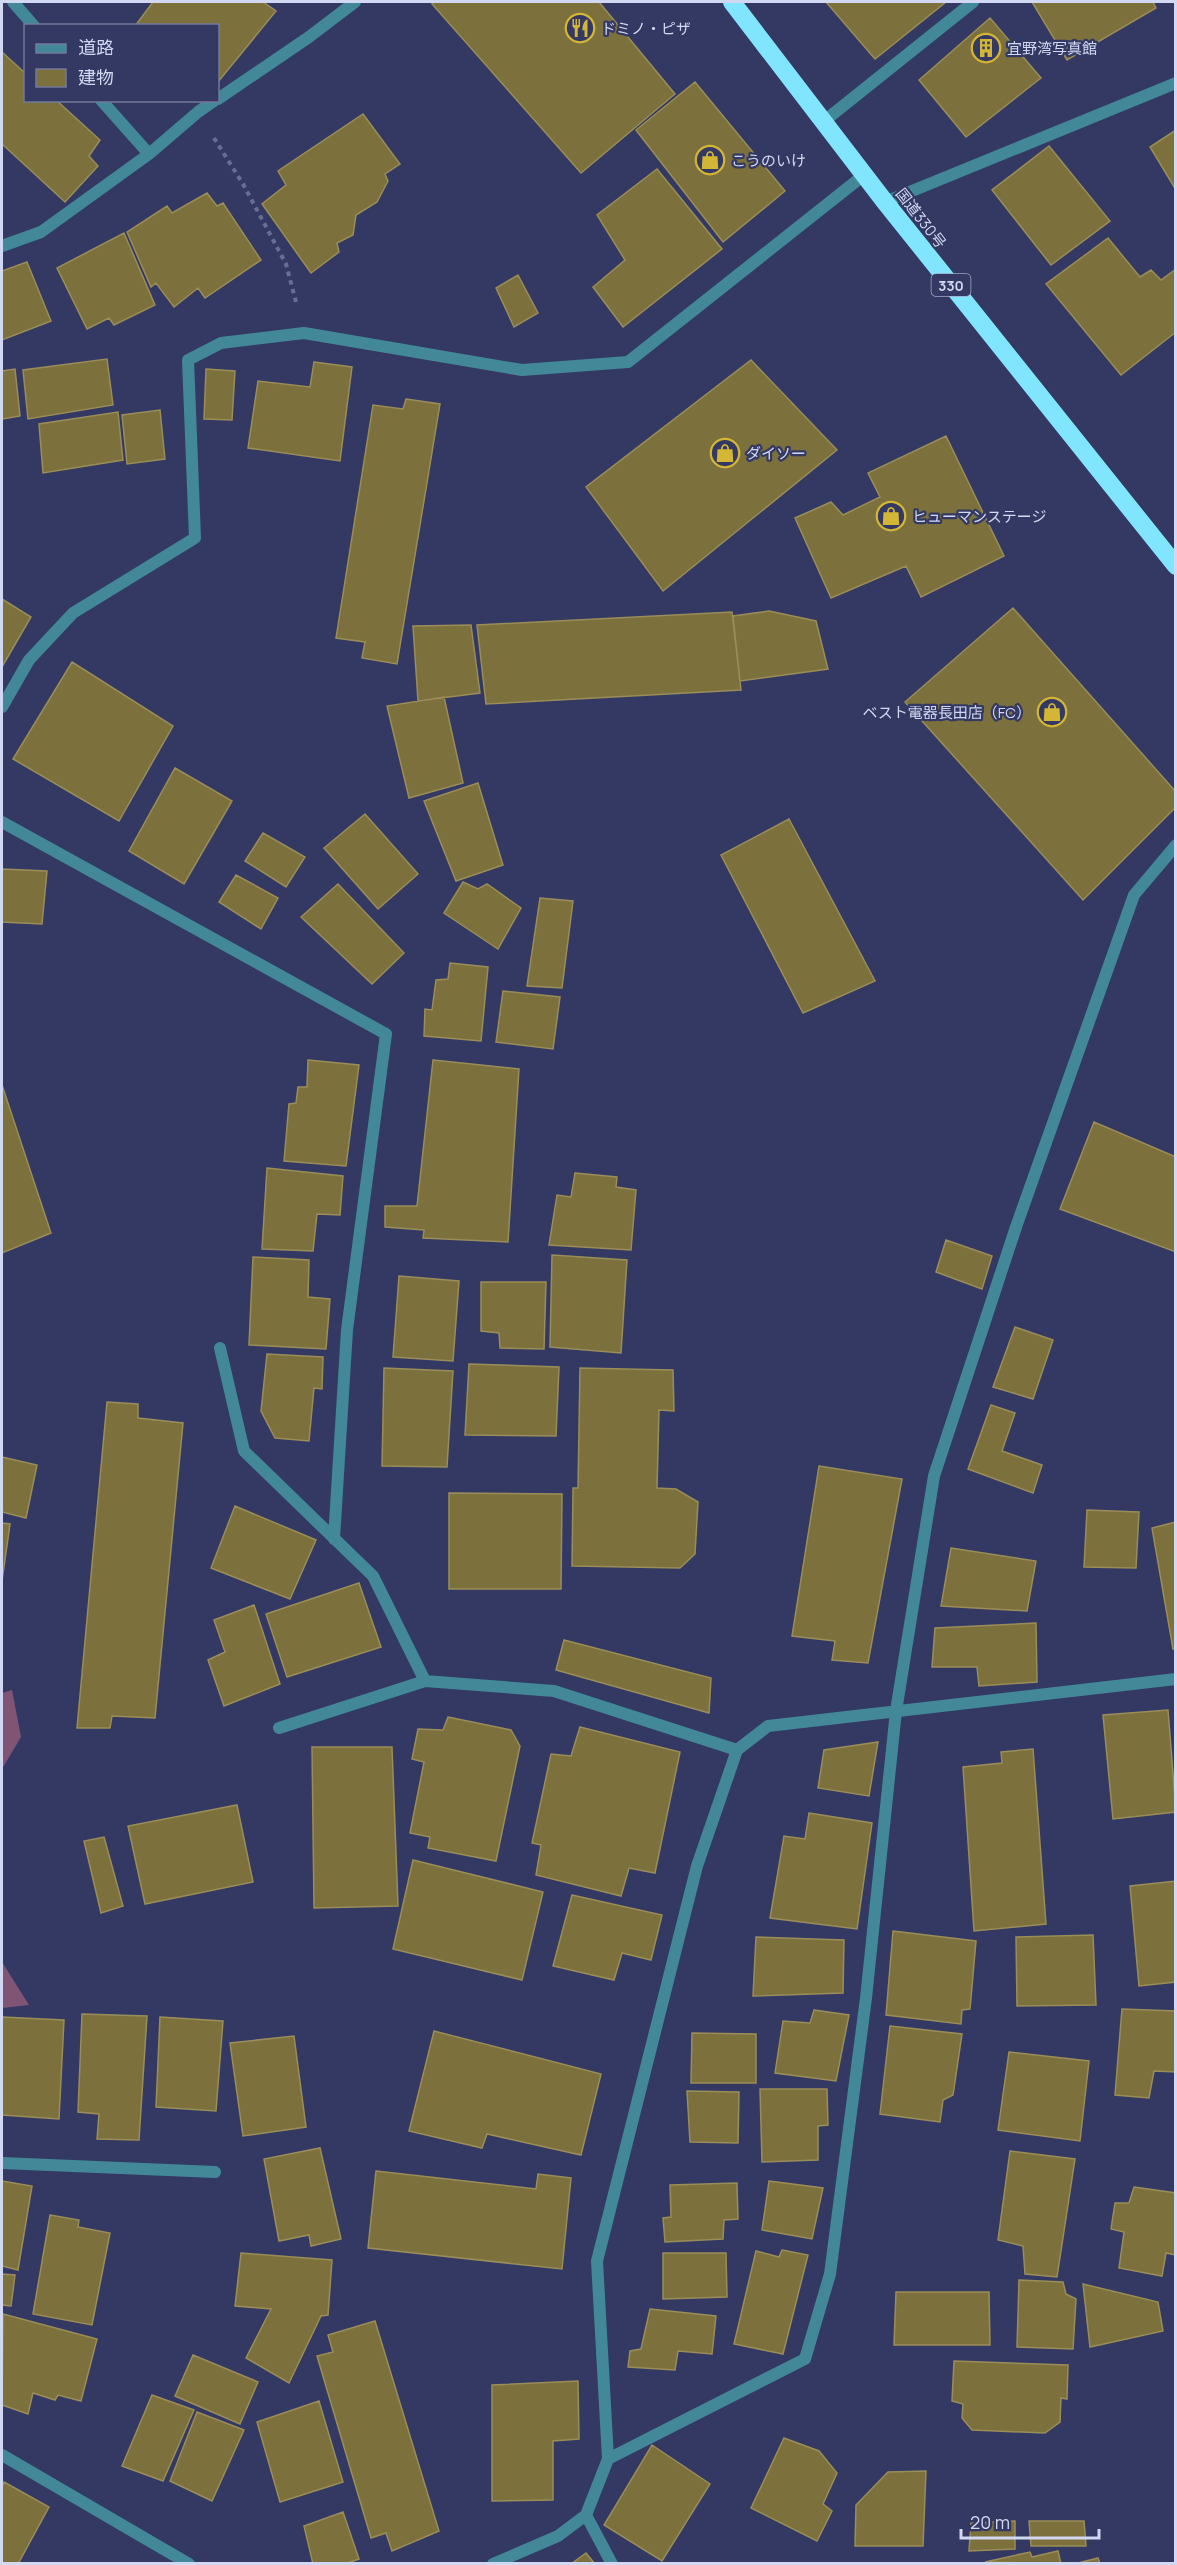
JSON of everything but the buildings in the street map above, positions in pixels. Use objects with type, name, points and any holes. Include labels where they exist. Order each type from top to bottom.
[{"type":"highway","name":"国道330号","points":[[732,2],[885,202],[1176,566]]},
{"type":"street","points":[[13,2],[32,24]]},
{"type":"street","points":[[219,98],[309,37],[355,2]]},
{"type":"street","points":[[823,122],[973,2]]},
{"type":"street","points":[[885,202],[1176,82]]},
{"type":"street","points":[[103,102],[149,154]]},
{"type":"street","points":[[2,246],[41,232],[149,154],[213,102]]},
{"type":"street","points":[[2,707],[29,660],[72,613],[195,537],[188,360],[220,343],[304,333],[522,370],[628,362],[864,175]]},
{"type":"street","points":[[2,822],[386,1034],[347,1330],[334,1539]]},
{"type":"street","points":[[608,2459],[805,2359],[830,2274],[866,1998],[896,1711],[934,1476],[1016,1227],[1134,895],[1176,845]]},
{"type":"street","points":[[220,1348],[244,1451],[373,1576],[425,1681]]},
{"type":"street","points":[[493,2564],[558,2536],[586,2515],[608,2459],[597,2261],[697,1866],[737,1750],[768,1726],[1176,1679]]},
{"type":"street","points":[[279,1728],[425,1681],[554,1691],[737,1750]]},
{"type":"street","points":[[2,2163],[215,2172]]},
{"type":"street","points":[[2,2455],[189,2564]]},
{"type":"street","points":[[586,2515],[612,2564]]},
{"type":"path","points":[[198,112],[243,184],[286,264],[304,333]]},
{"type":"shaded area","points":[[12,1690],[21,1737],[2,1769],[2,1693]]},
{"type":"shaded area","points":[[2,1962],[29,2005],[2,2008]]},
{"type":"place","name":"ドミノ・ピザ","points":[[580,28]]},
{"type":"place","name":"宜野湾写真館","points":[[986,48]]},
{"type":"place","name":"こうのいけ","points":[[710,160]]},
{"type":"place","name":"ダイソー","points":[[725,453]]},
{"type":"place","name":"ヒューマンステージ","points":[[891,516]]},
{"type":"place","name":"ベスト電器長田店（FC）","points":[[1052,712]]}]
